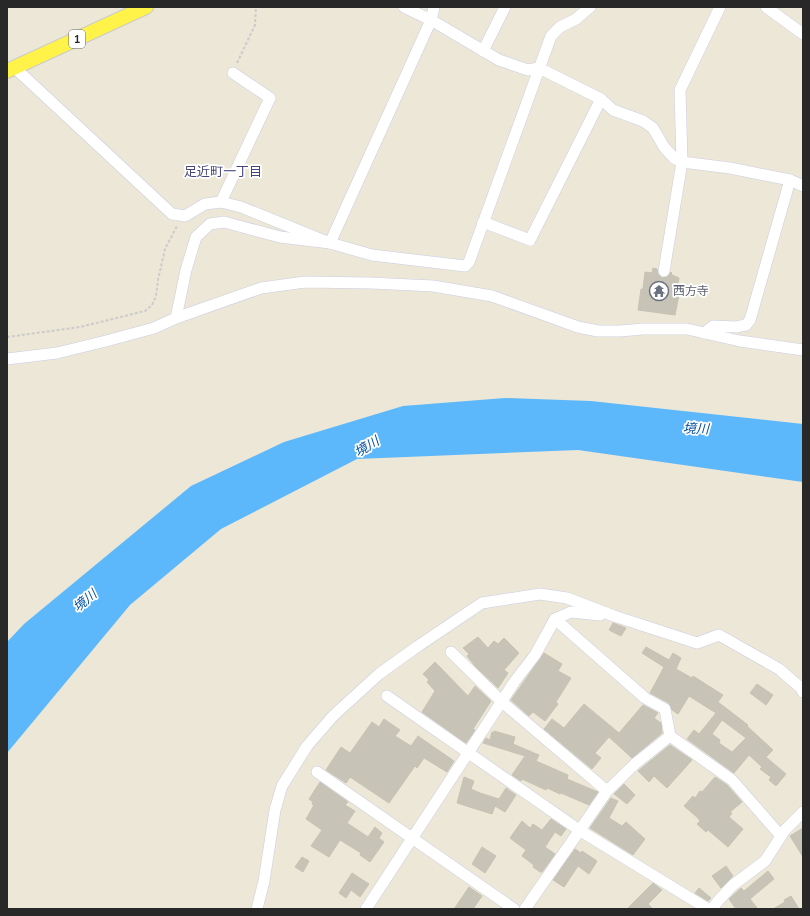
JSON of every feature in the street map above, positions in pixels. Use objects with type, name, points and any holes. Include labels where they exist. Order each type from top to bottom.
[{"type":"main road","name":"1","points":[[11,69],[146,7]]},
{"type":"street","points":[[404,7],[431,20],[499,60],[528,70],[539,68],[601,99],[613,110],[643,121],[653,128],[664,148],[674,158],[682,162],[730,168],[790,180],[803,186]]},
{"type":"street","points":[[330,243],[431,20],[434,7]]},
{"type":"street","points":[[482,51],[505,7]]},
{"type":"street","points":[[11,69],[172,214],[185,216],[205,204],[221,202],[241,207],[330,243],[372,255],[465,266],[469,262],[484,222],[551,36],[560,26],[576,19],[590,7]]},
{"type":"street","points":[[664,271],[682,162],[680,90],[720,7]]},
{"type":"street","points":[[766,7],[803,34]]},
{"type":"street","points":[[221,202],[270,98],[233,73]]},
{"type":"street","points":[[484,222],[530,240],[601,99]]},
{"type":"street","points":[[704,333],[713,326],[736,327],[746,325],[750,320],[790,180]]},
{"type":"street","points":[[176,318],[186,270],[196,237],[210,224],[224,222],[280,237],[330,243]]},
{"type":"street","points":[[7,359],[57,353],[92,345],[154,328],[176,318],[261,288],[305,282],[432,286],[492,296],[578,327],[620,331],[667,328],[687,329],[740,341],[803,350]]},
{"type":"street","points":[[257,909],[266,873],[275,810],[282,786],[307,746],[333,716],[379,674],[482,603],[540,594],[567,598],[614,616],[697,643],[719,635],[779,669],[801,688],[803,692]]},
{"type":"street","points":[[366,909],[468,753],[535,655],[555,619],[571,612],[614,616]]},
{"type":"street","points":[[555,619],[645,698],[665,709],[670,736],[732,780],[781,836]]},
{"type":"street","points":[[451,652],[502,702],[607,792]]},
{"type":"street","points":[[387,696],[579,830],[708,909]]},
{"type":"street","points":[[525,909],[607,792],[636,763],[670,736]]},
{"type":"street","points":[[318,772],[514,909]]},
{"type":"street","points":[[712,909],[718,900],[733,885],[765,861],[785,830],[803,812]]},
{"type":"path","points":[[233,73],[255,26],[256,7]]},
{"type":"path","points":[[7,337],[80,327],[145,311],[152,305],[156,296],[165,249],[181,216]]},
{"type":"water","name":"境川","points":[[505,398],[591,401],[803,424],[803,482],[578,450],[357,459],[221,529],[130,605],[7,753],[7,642],[24,624],[191,486],[284,442],[403,406]]},
{"type":"building","name":"西方寺","points":[[653,268],[657,269],[658,274],[662,278],[667,277],[671,272],[672,275],[679,278],[677,294],[679,295],[675,315],[638,310],[645,272],[652,273]]},
{"type":"building","points":[[613,623],[626,628],[621,636],[609,630]]},
{"type":"building","points":[[478,637],[488,648],[494,641],[498,644],[504,638],[519,653],[504,670],[508,673],[498,688],[475,666],[467,656],[469,654],[463,648]]},
{"type":"building","points":[[646,647],[669,660],[673,653],[681,658],[676,669],[692,678],[693,676],[723,695],[718,702],[748,725],[747,726],[773,750],[766,757],[786,774],[776,786],[769,780],[771,777],[760,769],[762,767],[749,755],[734,773],[687,739],[694,730],[699,734],[716,713],[689,696],[678,714],[672,710],[669,703],[650,693],[664,667],[642,653]],"holes":[[[722,720],[746,738],[732,752],[719,743],[720,740],[712,734]]]},
{"type":"building","points":[[544,653],[562,664],[558,671],[571,678],[556,702],[558,704],[545,721],[533,712],[529,716],[511,700]]},
{"type":"building","points":[[435,662],[468,696],[475,686],[491,701],[466,743],[422,712],[435,691],[427,682],[429,680],[423,674]]},
{"type":"building","points":[[757,684],[773,695],[766,705],[750,693]]},
{"type":"building","points":[[584,704],[619,733],[643,705],[658,713],[654,718],[661,723],[662,733],[632,758],[609,737],[595,753],[601,758],[592,769],[544,729],[552,719],[564,728]]},
{"type":"building","points":[[384,719],[400,730],[395,736],[411,746],[418,736],[454,761],[447,772],[424,758],[417,768],[415,766],[389,803],[350,777],[346,783],[326,770],[341,747],[350,753],[372,722],[379,727]]},
{"type":"building","points":[[494,731],[515,737],[513,744],[539,755],[536,761],[568,775],[567,779],[598,792],[589,805],[547,788],[546,790],[522,779],[521,781],[512,775],[525,756],[483,743],[486,738],[490,740],[492,732],[494,733]]},
{"type":"building","points":[[670,745],[692,760],[667,788],[654,776],[649,782],[638,771]]},
{"type":"building","points":[[464,777],[474,781],[471,789],[480,793],[499,799],[506,788],[516,795],[505,812],[495,806],[492,814],[457,803]]},
{"type":"building","points":[[715,777],[727,785],[742,802],[730,812],[732,813],[729,817],[743,829],[728,847],[708,830],[706,832],[697,824],[700,821],[698,818],[684,806],[693,796],[695,798],[700,791],[702,792]]},
{"type":"building","points":[[320,782],[348,802],[345,805],[355,811],[347,823],[368,837],[375,827],[382,833],[379,838],[384,842],[370,862],[360,855],[361,853],[340,840],[329,857],[311,846],[322,830],[306,819],[314,805],[309,799]]},
{"type":"building","points":[[624,784],[635,795],[627,804],[614,794]]},
{"type":"building","points":[[611,798],[618,801],[609,818],[622,826],[626,822],[645,839],[633,855],[590,828]]},
{"type":"building","points":[[551,819],[566,829],[561,836],[555,832],[545,847],[555,854],[542,872],[540,872],[533,867],[534,865],[522,856],[526,850],[510,838],[522,821],[530,828],[533,824],[542,830]]},
{"type":"building","points":[[803,828],[803,857],[790,836]]},
{"type":"building","points":[[482,847],[496,856],[485,873],[472,864]]},
{"type":"building","points":[[575,849],[581,853],[582,851],[597,861],[589,874],[578,866],[564,887],[553,880]]},
{"type":"building","points":[[302,857],[309,861],[303,872],[295,867]]},
{"type":"building","points":[[726,866],[733,876],[721,888],[712,876]]},
{"type":"building","points":[[768,871],[774,879],[750,899],[758,909],[736,909],[729,899],[741,888],[744,891]]},
{"type":"building","points":[[352,873],[369,884],[360,897],[351,890],[346,898],[339,893]]},
{"type":"building","points":[[653,883],[662,890],[648,904],[653,909],[627,909]]},
{"type":"building","points":[[469,887],[482,896],[473,909],[454,909]]},
{"type":"building","points":[[699,888],[711,898],[708,901],[695,893]]},
{"type":"building","points":[[791,896],[799,909],[773,909],[785,902],[784,900]]},
{"type":"place","name":"西方寺","points":[[659,291]]},
{"type":"district","name":"足近町一丁目","points":[[223,172]]}]
